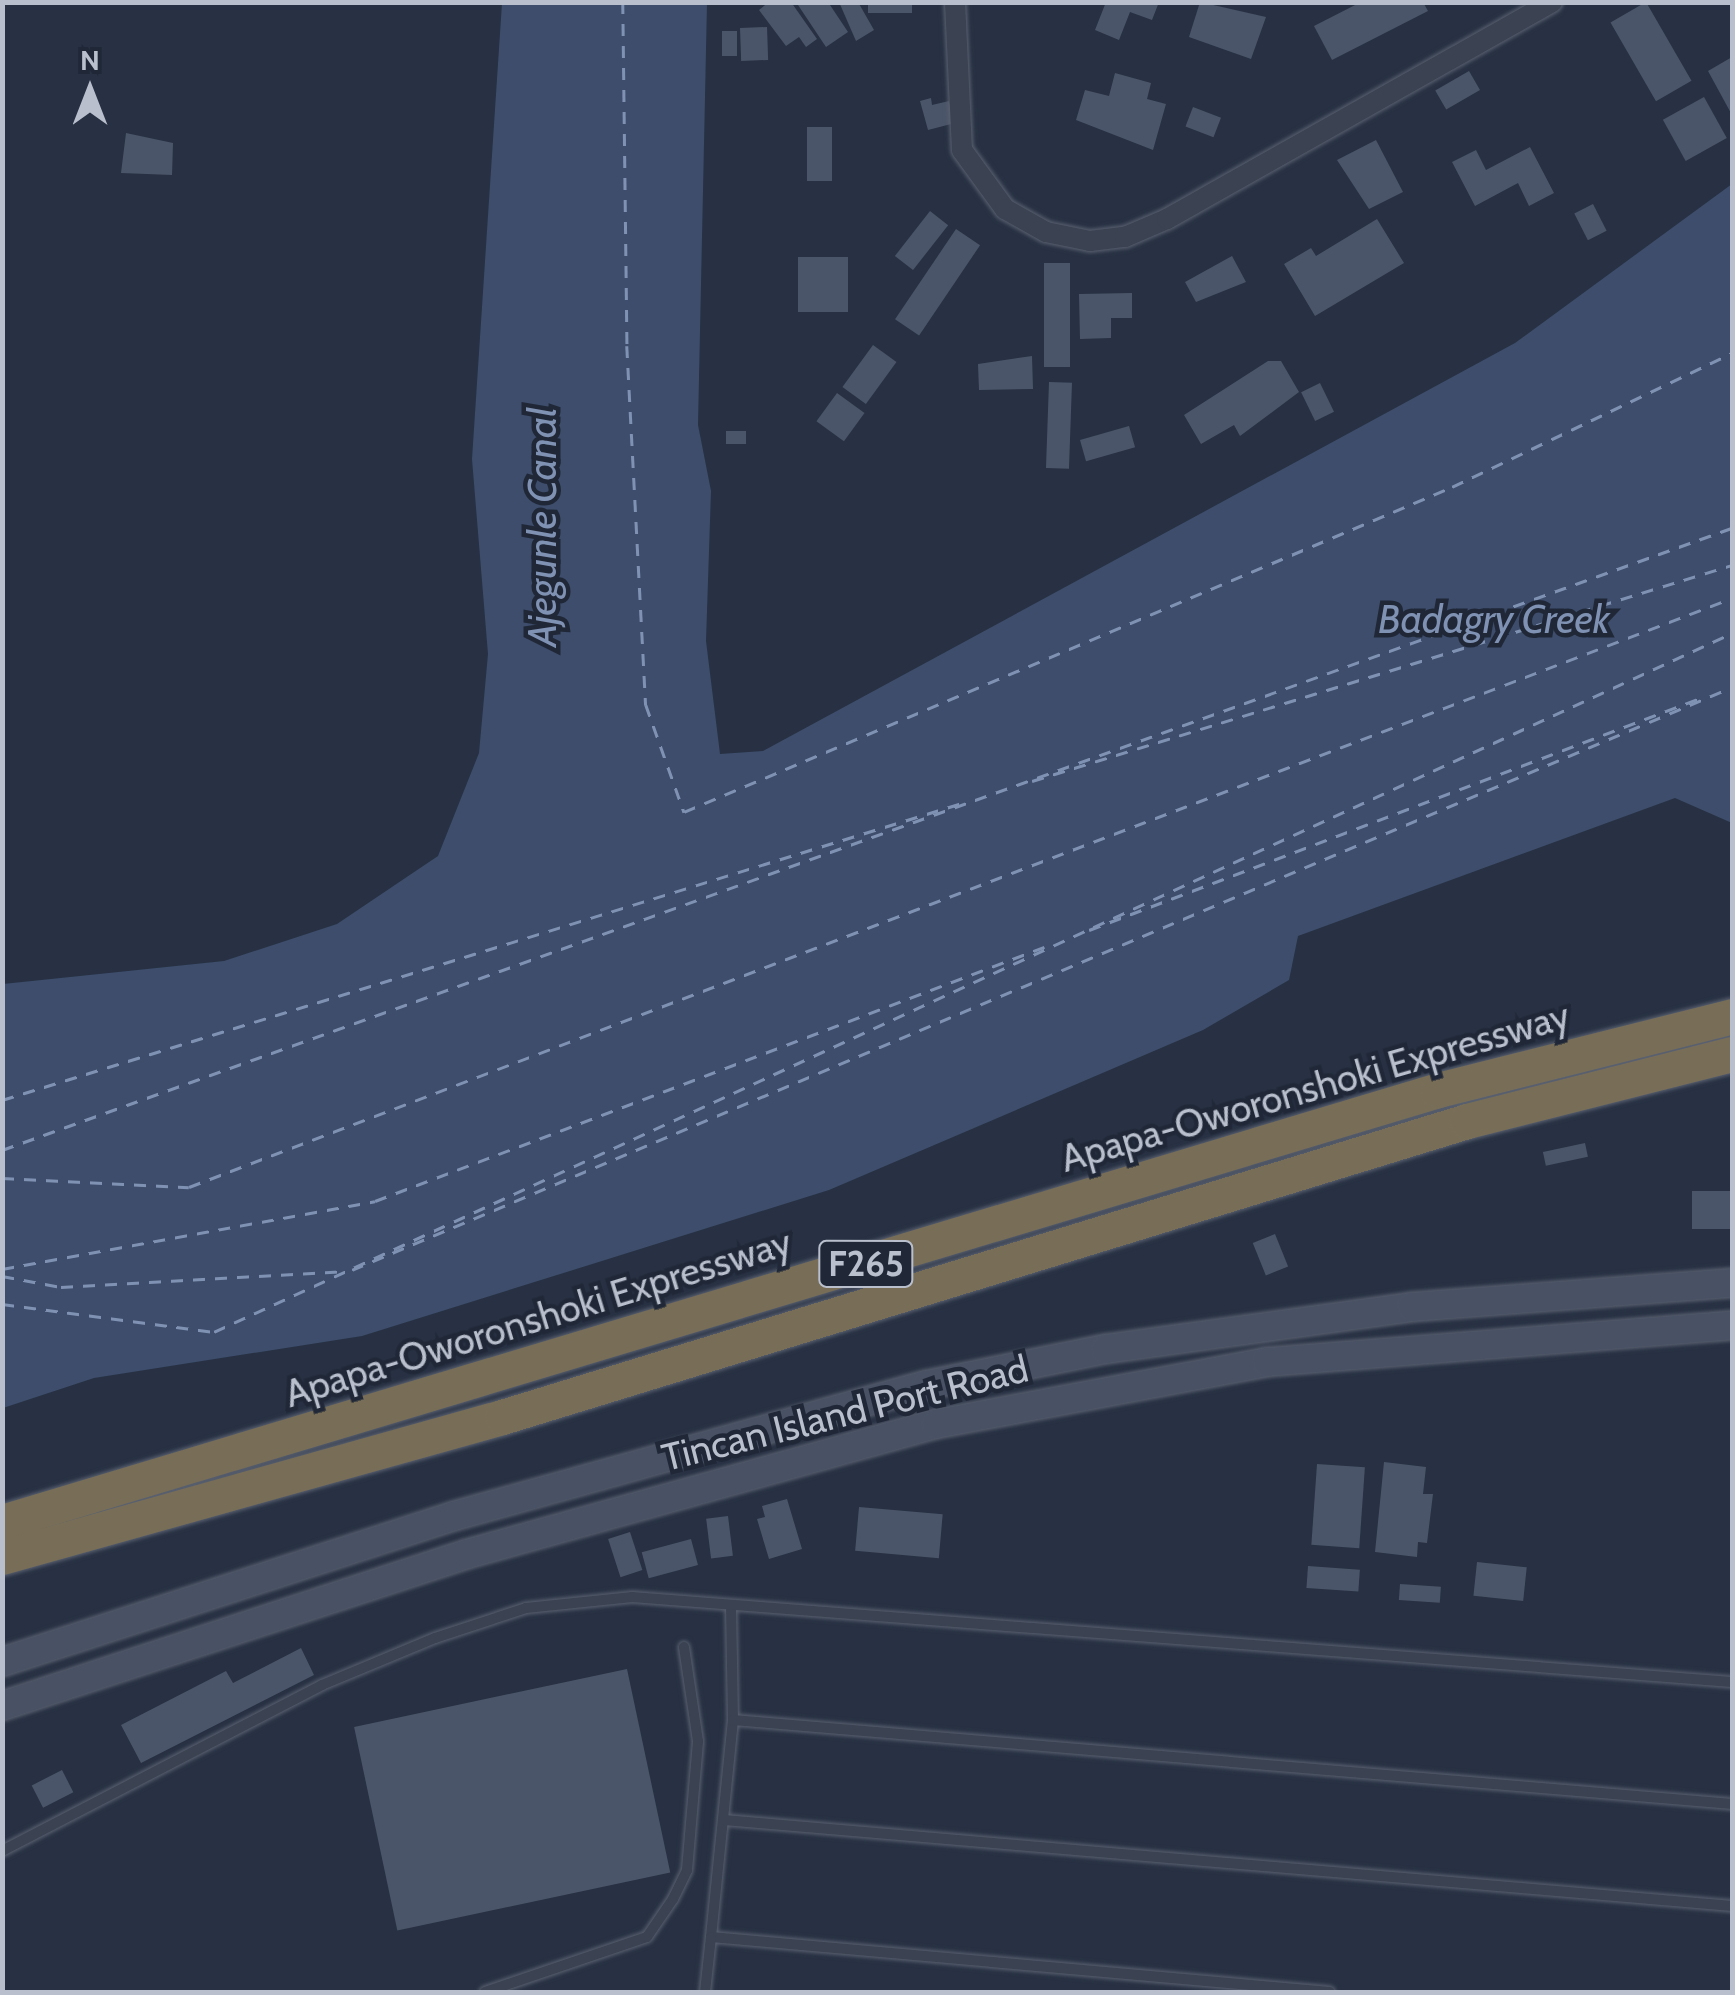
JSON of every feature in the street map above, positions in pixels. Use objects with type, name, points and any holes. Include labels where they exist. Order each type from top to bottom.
[{"type":"highway","name":"Apapa-Oworonshoki Expressway","points":[[2,1522],[1438,1090],[1732,1016]]},
{"type":"highway","name":"Apapa-Oworonshoki Expressway","points":[[2,1558],[502,1417],[1467,1121],[1732,1054]]},
{"type":"street","points":[[955,2],[962,150],[1005,209],[1046,232],[1090,241],[1125,237],[1552,2]]},
{"type":"street","name":"Tincan Island Port Road","points":[[2,1662],[454,1516],[927,1385],[1106,1350],[1412,1307],[1732,1283]]},
{"type":"street","name":"Tincan Island Port Road","points":[[2,1706],[466,1554],[936,1424],[1267,1362],[1732,1325]]},
{"type":"lane","points":[[2,1850],[322,1684],[526,1608],[632,1597],[1732,1682]]},
{"type":"lane","points":[[705,1992],[734,1720],[732,1606]]},
{"type":"lane","points":[[485,1992],[647,1937],[673,1899],[686,1870],[697,1760],[684,1648]]},
{"type":"lane","points":[[734,1720],[1732,1804]]},
{"type":"lane","points":[[724,1820],[1732,1906]]},
{"type":"lane","points":[[711,1937],[1330,1992]]},
{"type":"water","name":"Badagry Creek","points":[[502,3],[707,3],[698,425],[711,491],[706,641],[720,754],[763,751],[1515,343],[1732,184],[1732,823],[1675,798],[1298,936],[1289,980],[1203,1030],[829,1190],[362,1336],[94,1378],[3,1408],[3,984],[224,961],[337,924],[438,856],[479,753],[488,654],[472,459]]},
{"type":"building","points":[[769,2],[791,2],[817,39],[806,47],[799,37],[786,46],[759,10]]},
{"type":"building","points":[[796,2],[828,2],[848,32],[826,47]]},
{"type":"building","points":[[839,2],[858,2],[874,30],[856,41]]},
{"type":"building","points":[[868,2],[912,2],[912,13],[868,13]]},
{"type":"building","points":[[1106,2],[1159,2],[1152,20],[1130,12],[1119,40],[1095,30]]},
{"type":"building","points":[[1200,2],[1266,17],[1251,59],[1189,37]]},
{"type":"building","points":[[1361,2],[1423,2],[1428,11],[1332,60],[1314,26]]},
{"type":"building","points":[[1646,2],[1692,81],[1656,101],[1610,22]]},
{"type":"building","points":[[767,27],[768,60],[741,61],[740,28]]},
{"type":"building","points":[[722,31],[737,31],[737,56],[722,56]]},
{"type":"building","points":[[1732,57],[1732,115],[1708,71]]},
{"type":"building","points":[[1469,71],[1480,90],[1446,110],[1435,90]]},
{"type":"building","points":[[1115,73],[1151,83],[1147,99],[1166,104],[1153,150],[1076,120],[1085,90],[1109,96]]},
{"type":"building","points":[[1704,97],[1727,138],[1686,161],[1663,120]]},
{"type":"building","points":[[931,98],[932,105],[949,101],[955,123],[928,130],[920,101]]},
{"type":"building","points":[[1193,107],[1221,118],[1213,137],[1185,127]]},
{"type":"building","points":[[807,127],[832,127],[832,181],[807,181]]},
{"type":"building","points":[[126,133],[173,143],[172,175],[121,173]]},
{"type":"building","points":[[1376,140],[1403,192],[1369,209],[1337,160]]},
{"type":"building","points":[[1530,147],[1554,193],[1529,206],[1518,183],[1475,206],[1452,162],[1476,150],[1486,170]]},
{"type":"building","points":[[1593,204],[1607,231],[1588,240],[1574,214]]},
{"type":"building","points":[[930,211],[948,225],[913,270],[895,256]]},
{"type":"building","points":[[1377,219],[1404,263],[1315,316],[1284,264],[1311,248],[1316,256]]},
{"type":"building","points":[[956,229],[980,245],[919,336],[895,319]]},
{"type":"building","points":[[1232,256],[1246,282],[1196,302],[1185,282]]},
{"type":"building","points":[[798,257],[848,257],[848,312],[798,312]]},
{"type":"building","points":[[1044,263],[1070,263],[1070,367],[1044,367]]},
{"type":"building","points":[[1132,293],[1132,318],[1111,318],[1111,338],[1080,339],[1079,294]]},
{"type":"building","points":[[873,345],[896,362],[866,404],[842,387]]},
{"type":"building","points":[[1032,356],[1033,389],[979,390],[978,364]]},
{"type":"building","points":[[1268,361],[1281,361],[1299,392],[1240,436],[1234,425],[1201,444],[1184,415]]},
{"type":"building","points":[[1049,382],[1072,383],[1069,469],[1046,468]]},
{"type":"building","points":[[1320,383],[1334,412],[1315,421],[1301,392]]},
{"type":"building","points":[[837,393],[865,413],[844,441],[816,421]]},
{"type":"building","points":[[1129,426],[1135,447],[1086,461],[1080,440]]},
{"type":"building","points":[[726,431],[746,431],[746,444],[726,444]]},
{"type":"building","points":[[1585,1143],[1588,1157],[1546,1166],[1543,1152]]},
{"type":"building","points":[[1692,1191],[1732,1191],[1732,1229],[1692,1229]]},
{"type":"building","points":[[1275,1234],[1288,1266],[1266,1275],[1253,1243]]},
{"type":"building","points":[[1384,1462],[1426,1467],[1423,1494],[1433,1494],[1427,1543],[1418,1542],[1417,1557],[1375,1552]]},
{"type":"building","points":[[1317,1464],[1365,1467],[1359,1548],[1311,1545]]},
{"type":"building","points":[[787,1499],[802,1549],[769,1559],[757,1519],[765,1517],[762,1506]]},
{"type":"building","points":[[859,1507],[943,1514],[939,1558],[855,1551]]},
{"type":"building","points":[[728,1516],[733,1556],[711,1558],[706,1519]]},
{"type":"building","points":[[630,1532],[642,1570],[620,1577],[608,1539]]},
{"type":"building","points":[[691,1539],[698,1565],[649,1578],[642,1552]]},
{"type":"building","points":[[1477,1562],[1527,1567],[1523,1601],[1473,1596]]},
{"type":"building","points":[[1308,1566],[1360,1570],[1358,1592],[1306,1588]]},
{"type":"building","points":[[1400,1584],[1441,1587],[1440,1603],[1399,1600]]},
{"type":"building","points":[[301,1648],[314,1675],[141,1763],[121,1725],[226,1671],[233,1683]]},
{"type":"building","points":[[627,1669],[670,1872],[397,1930],[354,1727]]},
{"type":"building","points":[[62,1770],[73,1792],[43,1808],[32,1785]]},
{"type":"ferry route","points":[[623,2],[627,346],[646,705],[684,812],[1452,487],[1732,353]]},
{"type":"ferry route","points":[[2,1150],[1732,528]]},
{"type":"ferry route","points":[[1032,781],[1732,565]]},
{"type":"ferry route","points":[[2,1178],[189,1187],[1732,598]]},
{"type":"ferry route","points":[[2,1304],[214,1332],[1732,633]]},
{"type":"ferry route","points":[[352,1270],[1732,687]]},
{"type":"ferry route","points":[[1089,930],[1703,697]]},
{"type":"ferry route","points":[[2,1100],[962,803]]},
{"type":"ferry route","points":[[2,1269],[375,1201],[1044,947]]},
{"type":"ferry route","points":[[2,1276],[61,1287],[344,1271]]},
{"type":"water label","name":"Ajegunle Canal","points":[[542,527]]}]
